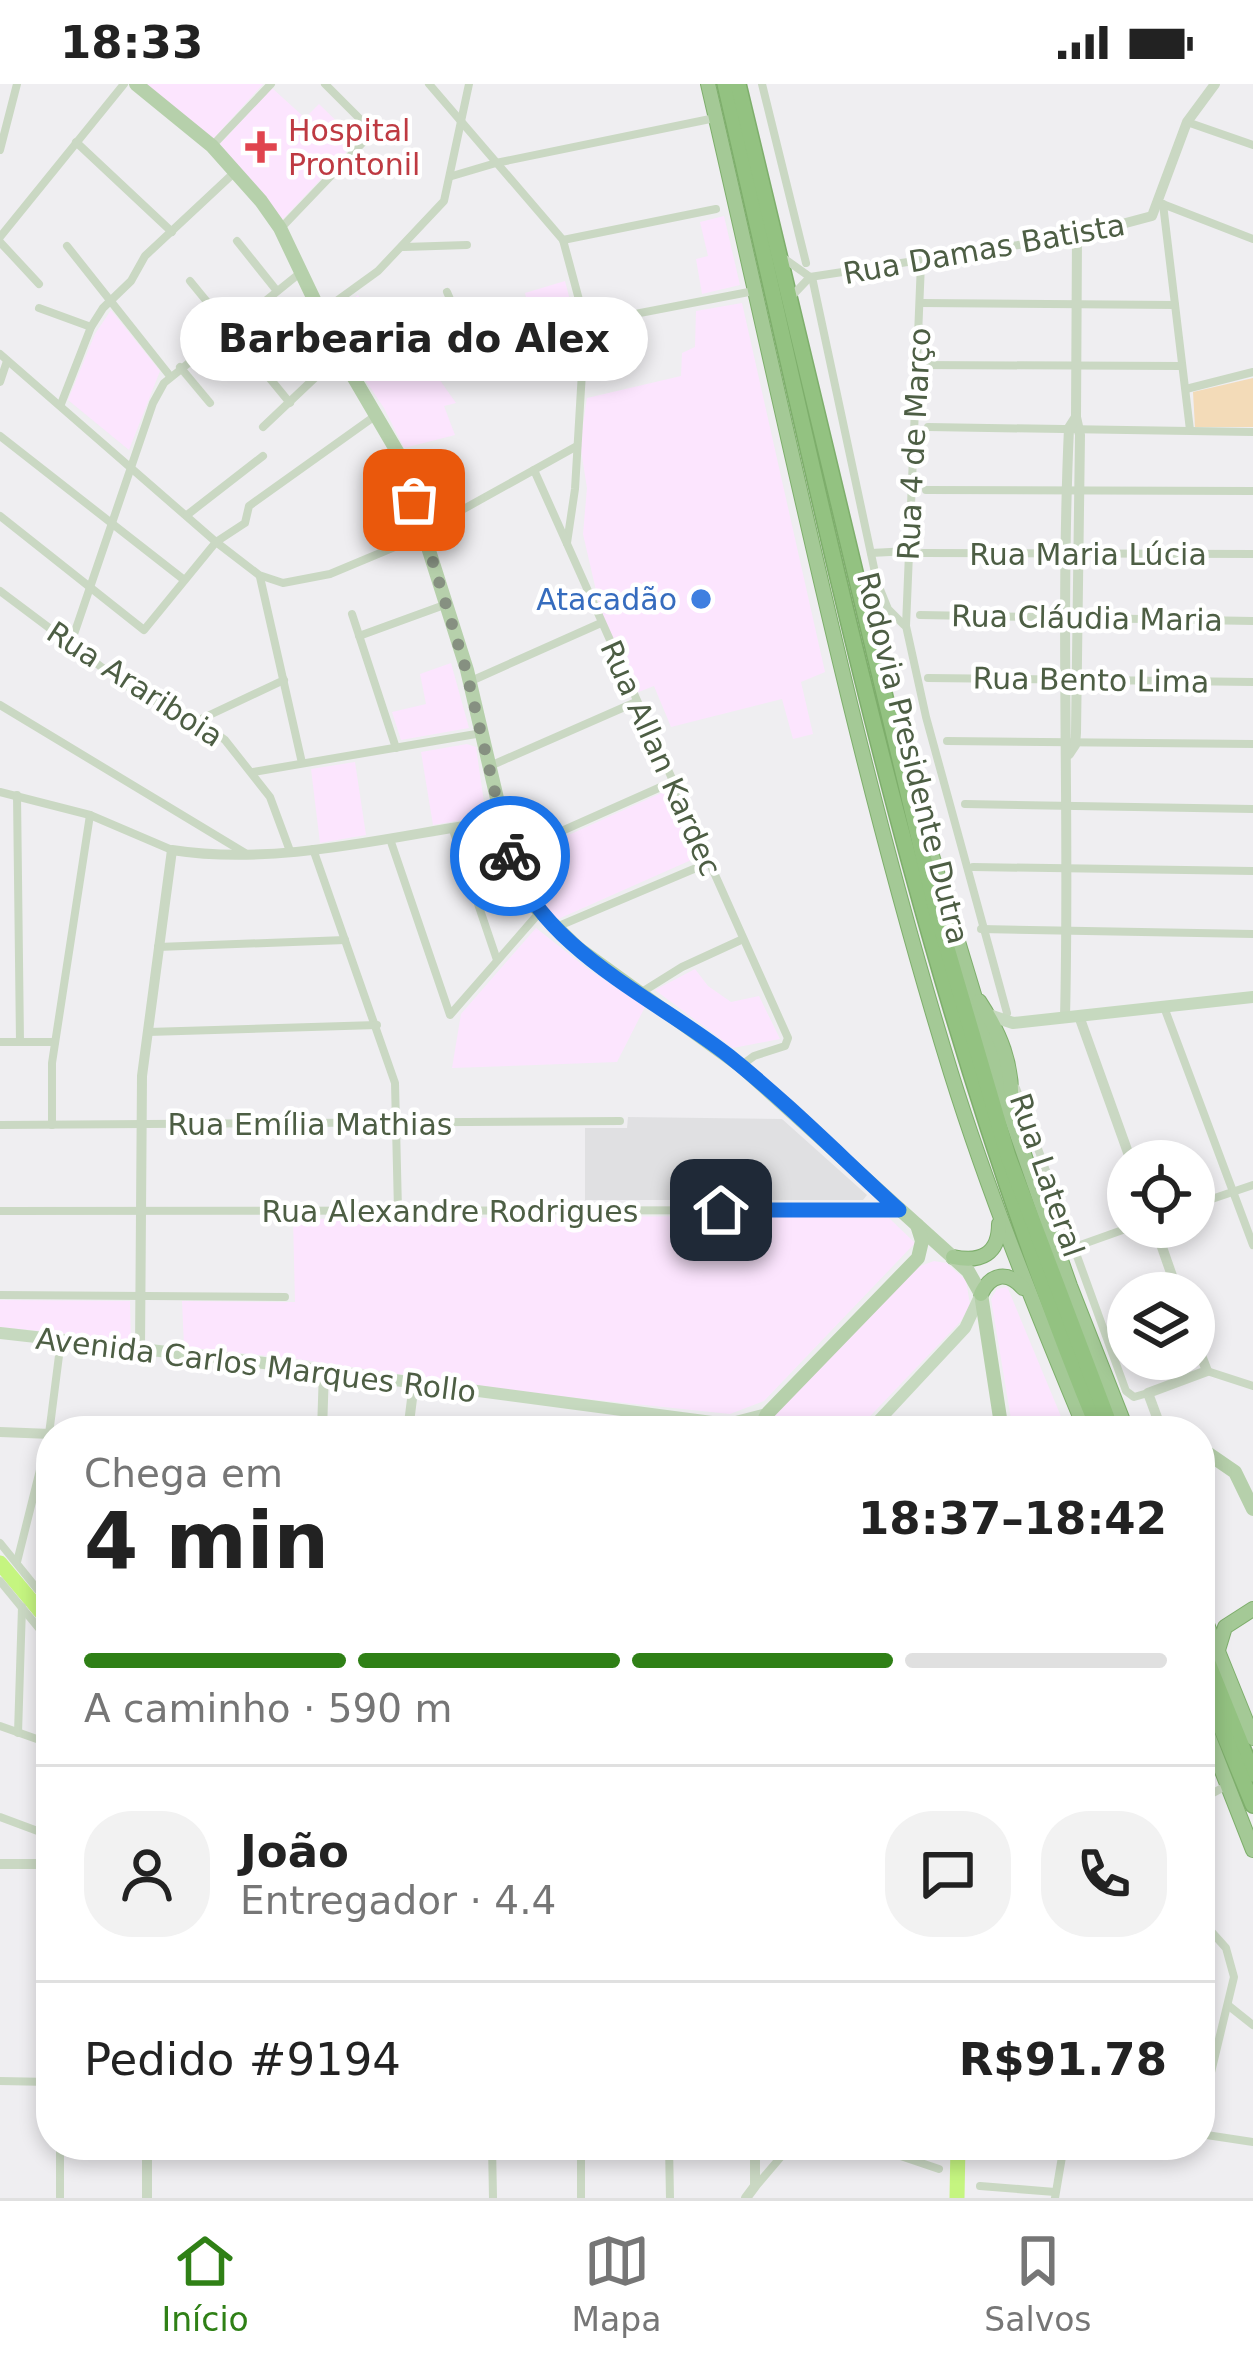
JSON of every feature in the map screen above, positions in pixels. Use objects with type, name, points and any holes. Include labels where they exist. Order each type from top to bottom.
[{"type":"highway","points":[[708,84],[854,722],[897,889],[952,1077],[997,1207],[1080,1416]]},
{"type":"highway","name":"Rodovia Presidente Dutra","points":[[724,84],[895,814],[941,983],[1018,1221],[1093,1416]]},
{"type":"highway","name":"Rodovia Presidente Dutra","points":[[738,84],[937,914],[988,1092],[1034,1229],[1106,1416]]},
{"type":"highway","points":[[894,736],[1010,1114],[1121,1416]]},
{"type":"highway","points":[[972,989],[1000,1035],[1010,1070],[1010,1114]]},
{"type":"highway","points":[[953,1257],[975,1260],[988,1255],[998,1238],[997,1207]]},
{"type":"highway","points":[[981,1294],[994,1277],[1009,1276],[1035,1310]]},
{"type":"highway","points":[[1218,1650],[1225,1627],[1253,1609]]},
{"type":"highway","points":[[1215,1643],[1251,1731]]},
{"type":"highway","points":[[1215,1680],[1253,1774]]},
{"type":"highway","points":[[1215,1713],[1253,1805]]},
{"type":"highway","points":[[1215,1752],[1253,1850]]},
{"type":"main road","points":[[136,84],[237,170],[280,228],[319,314],[404,467],[470,682],[510,854],[524,892],[554,928],[741,1066],[972,1275],[981,1294],[1000,1416]]},
{"type":"main road","points":[[989,1015],[1072,1017],[1253,997]]},
{"type":"main road","points":[[1000,1035],[1010,1018]]},
{"type":"main road","points":[[767,1414],[918,1258],[922,1241],[916,1225]]},
{"type":"main road","points":[[918,1258],[953,1257]]},
{"type":"main road","points":[[883,1416],[965,1328],[981,1294]]},
{"type":"main road","name":"Avenida Carlos Marques Rollo","points":[[0,1333],[666,1416]]},
{"type":"main road","name":"Avenida Carlos Marques Rollo","points":[[759,1416],[767,1414]]},
{"type":"main road","points":[[1215,1458],[1235,1472],[1253,1509]]},
{"type":"street","points":[[0,150],[16,84]]},
{"type":"street","points":[[38,284],[0,240],[124,84]]},
{"type":"street","points":[[212,146],[271,84]]},
{"type":"street","points":[[280,228],[369,136],[365,124],[325,84]]},
{"type":"street","points":[[428,84],[563,240],[585,322],[567,544]]},
{"type":"street","points":[[319,314],[404,247],[444,201],[469,84]]},
{"type":"street","points":[[762,84],[806,263]]},
{"type":"street","name":"Rua Damas Batista","points":[[790,300],[811,277],[1077,236],[1148,220],[1161,203],[1186,122],[1215,84]]},
{"type":"street","points":[[452,176],[716,117]]},
{"type":"street","points":[[1186,122],[1253,145]]},
{"type":"street","points":[[76,142],[172,232]]},
{"type":"street","points":[[61,404],[92,327],[111,300],[131,281],[145,256],[237,170]]},
{"type":"street","points":[[1190,430],[1161,203],[1253,239]]},
{"type":"street","points":[[563,240],[716,209]]},
{"type":"street","points":[[1070,681],[1063,617],[1072,553],[1077,236]]},
{"type":"street","points":[[237,241],[277,291]]},
{"type":"street","points":[[404,247],[467,245]]},
{"type":"street","points":[[67,247],[170,376]]},
{"type":"street","name":"Rua Damas Batista","points":[[781,256],[811,277]]},
{"type":"street","name":"Rua 4 de Março","points":[[906,626],[922,262]]},
{"type":"street","points":[[70,646],[153,403],[180,367],[302,272]]},
{"type":"street","points":[[811,277],[871,553],[885,605],[906,626],[982,929],[1010,1018]]},
{"type":"street","points":[[190,281],[290,403]]},
{"type":"street","points":[[349,370],[755,290]]},
{"type":"street","points":[[447,292],[470,345]]},
{"type":"street","points":[[921,303],[1175,305]]},
{"type":"street","points":[[39,308],[92,327]]},
{"type":"street","points":[[263,427],[340,354]]},
{"type":"street","points":[[3,357],[216,542],[259,575],[283,583],[319,578],[424,531],[577,446]]},
{"type":"street","points":[[0,382],[3,357]]},
{"type":"street","points":[[918,365],[1182,366]]},
{"type":"street","points":[[180,367],[210,403]]},
{"type":"street","points":[[1186,389],[1253,372]]},
{"type":"street","points":[[0,515],[144,630],[216,542],[245,523],[252,504],[376,415]]},
{"type":"street","points":[[928,427],[1075,424],[1253,433]]},
{"type":"street","points":[[0,436],[183,579]]},
{"type":"street","points":[[187,515],[262,456]]},
{"type":"street","name":"Rua Allan Kardec","points":[[534,470],[788,1038],[786,1045],[741,1066]]},
{"type":"street","points":[[926,490],[1253,491]]},
{"type":"street","points":[[871,553],[909,551]]},
{"type":"street","name":"Rua Maria Lúcia","points":[[923,553],[1253,554]]},
{"type":"street","points":[[1072,553],[1077,617],[1069,747],[1067,929],[1072,1017],[1122,1140]]},
{"type":"street","points":[[259,575],[302,763]]},
{"type":"street","name":"Rua Arariboia","points":[[0,591],[149,701],[198,720],[225,740],[276,808],[290,851]]},
{"type":"street","points":[[359,636],[447,604]]},
{"type":"street","points":[[352,614],[396,748]]},
{"type":"street","name":"Rua Cláudia Maria","points":[[920,615],[1253,621]]},
{"type":"street","points":[[470,682],[602,623]]},
{"type":"street","name":"Rua Bento Lima","points":[[928,678],[1253,682]]},
{"type":"street","points":[[198,720],[284,680]]},
{"type":"street","points":[[490,766],[637,702]]},
{"type":"street","points":[[0,705],[230,840],[246,854]]},
{"type":"street","points":[[253,772],[483,733]]},
{"type":"street","points":[[947,741],[1069,747],[1253,744]]},
{"type":"street","points":[[510,854],[672,782]]},
{"type":"street","points":[[0,792],[90,814],[172,850],[246,854],[313,849],[502,820]]},
{"type":"street","points":[[17,795],[20,1042]]},
{"type":"street","points":[[965,804],[1253,809]]},
{"type":"street","points":[[52,1125],[55,1042],[90,814]]},
{"type":"street","points":[[452,827],[497,960]]},
{"type":"street","points":[[389,837],[450,1016],[539,913]]},
{"type":"street","points":[[313,849],[395,1083],[398,1210]]},
{"type":"street","points":[[140,1349],[141,1124],[147,1032],[172,850]]},
{"type":"street","points":[[554,928],[707,862]]},
{"type":"street","points":[[973,867],[1253,871]]},
{"type":"street","points":[[982,929],[1253,934]]},
{"type":"street","points":[[641,992],[742,939]]},
{"type":"street","points":[[158,947],[345,940]]},
{"type":"street","points":[[1164,1007],[1253,1245]]},
{"type":"street","points":[[147,1032],[376,1025]]},
{"type":"street","points":[[0,1042],[55,1042]]},
{"type":"street","name":"Rua Lateral","points":[[1010,1070],[1126,1391],[1134,1397],[1148,1393]]},
{"type":"street","name":"Rua Emília Mathias","points":[[0,1125],[620,1121]]},
{"type":"street","points":[[1215,1197],[1253,1185]]},
{"type":"street","name":"Rua Alexandre Rodrigues","points":[[0,1211],[899,1210]]},
{"type":"street","points":[[1072,1248],[1107,1236]]},
{"type":"street","points":[[0,1295],[284,1297]]},
{"type":"street","points":[[52,1416],[61,1340]]},
{"type":"street","points":[[322,1416],[324,1370]]},
{"type":"street","points":[[1215,1374],[1252,1382]]},
{"type":"street","points":[[1156,1416],[1148,1393],[1185,1380]]},
{"type":"street","points":[[410,1416],[414,1383]]},
{"type":"street","points":[[0,1432],[36,1433]]},
{"type":"street","points":[[17,1562],[36,1488]]},
{"type":"street","points":[[0,1543],[36,1587]]},
{"type":"street","points":[[0,1581],[36,1624]]},
{"type":"street","points":[[18,1732],[22,1607]]},
{"type":"street","points":[[0,1726],[36,1739]]},
{"type":"street","points":[[1215,1792],[1228,1785]]},
{"type":"street","points":[[0,1817],[36,1830]]},
{"type":"street","points":[[0,1864],[36,1864]]},
{"type":"street","points":[[1215,1935],[1233,1964],[1229,2006],[1215,2060]]},
{"type":"street","points":[[1229,2006],[1253,2025]]},
{"type":"street","points":[[0,2081],[36,2082]]},
{"type":"street","points":[[1215,2136],[1253,2142]]},
{"type":"street","points":[[59,2198],[60,2160]]},
{"type":"street","points":[[147,2160],[147,2198]]},
{"type":"street","points":[[493,2160],[493,2198]]},
{"type":"street","points":[[581,2160],[581,2198]]},
{"type":"street","points":[[669,2160],[670,2198]]},
{"type":"street","points":[[755,2160],[755,2186]]},
{"type":"street","points":[[746,2198],[778,2160]]},
{"type":"street","points":[[912,2160],[939,2169]]},
{"type":"street","points":[[980,2186],[1055,2195],[1061,2160]]},
{"type":"shaded area","points":[[146,84],[263,84],[212,140]]},
{"type":"shaded area","points":[[272,88],[305,118],[319,104],[357,141],[280,222],[220,144]]},
{"type":"shaded area","points":[[724,216],[740,285],[702,294],[696,259],[708,256],[700,222]]},
{"type":"shaded area","points":[[565,281],[574,316],[533,327],[525,293]]},
{"type":"shaded area","points":[[358,295],[365,307],[378,297],[411,352],[352,363],[330,315]]},
{"type":"shaded area","points":[[742,303],[825,672],[801,682],[813,734],[793,739],[782,699],[671,727],[654,686],[636,693],[603,621],[583,534],[587,488],[580,444],[587,398],[681,376],[682,353],[695,347],[696,311]]},
{"type":"shaded area","points":[[111,310],[160,371],[129,450],[68,400],[95,334]]},
{"type":"shaded area","points":[[430,366],[456,403],[444,406],[455,435],[404,448],[363,377]]},
{"type":"shaded area","points":[[1253,378],[1253,427],[1195,427],[1193,392]]},
{"type":"shaded area","points":[[451,663],[469,728],[401,740],[392,712],[426,704],[420,674]]},
{"type":"shaded area","points":[[467,744],[476,747],[486,816],[433,825],[421,752]]},
{"type":"shaded area","points":[[355,762],[366,835],[320,843],[311,769]]},
{"type":"shaded area","points":[[668,790],[698,857],[556,920],[534,894],[520,857]]},
{"type":"shaded area","points":[[536,928],[645,1007],[617,1062],[452,1068],[461,1014]]},
{"type":"shaded area","points":[[695,969],[708,986],[731,1002],[759,996],[780,1039],[733,1048],[655,990]]},
{"type":"shaded area","points":[[628,1117],[782,1119],[867,1195],[863,1200],[585,1200],[585,1128],[627,1128]]},
{"type":"shaded area","points":[[889,1218],[915,1243],[764,1401],[730,1414],[511,1391],[184,1347],[182,1301],[295,1302],[293,1219]]},
{"type":"shaded area","points":[[934,1261],[946,1263],[966,1280],[970,1305],[961,1321],[870,1416],[773,1416],[915,1268]]},
{"type":"shaded area","points":[[1007,1287],[1061,1416],[1010,1416],[991,1299],[997,1289]]},
{"type":"shaded area","points":[[0,1300],[130,1301],[131,1340],[0,1327]]},
{"type":"waterway","points":[[0,1563],[36,1606]]},
{"type":"waterway","points":[[957,2198],[958,2160]]},
{"type":"way so far","points":[[414,500],[483,733],[510,856]]},
{"type":"place","name":"Hospital Prontonil","points":[[261,147]]},
{"type":"place","name":"Barbearia do Alex","points":[[414,500]]},
{"type":"place","name":"Atacadão","points":[[701,599]]},
{"type":"route","points":[[510,856],[524,892],[547,921],[730,1057],[899,1210],[721,1210]]}]
